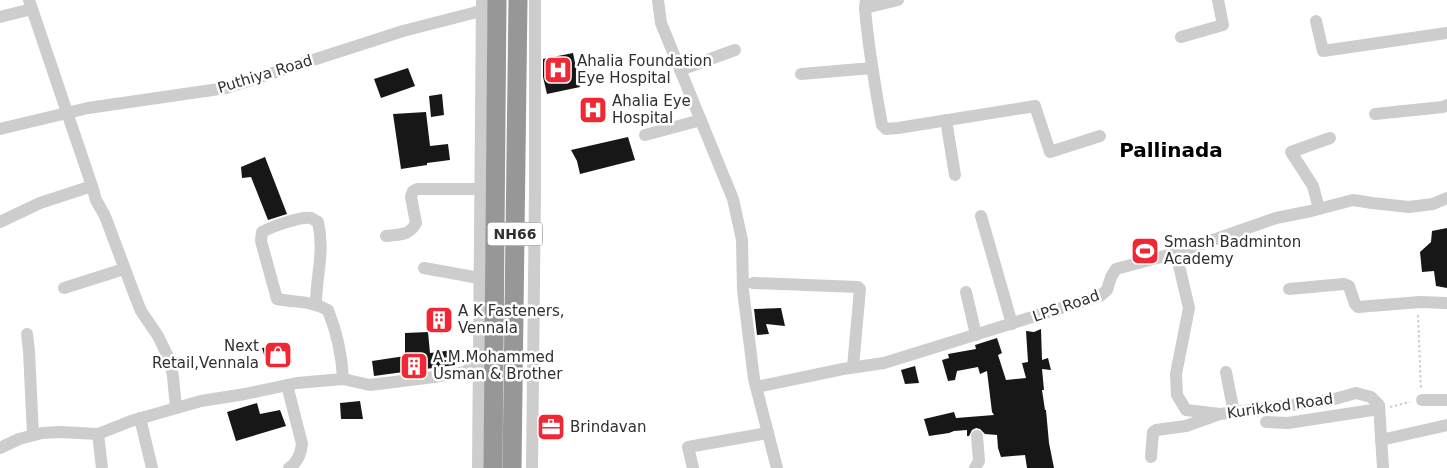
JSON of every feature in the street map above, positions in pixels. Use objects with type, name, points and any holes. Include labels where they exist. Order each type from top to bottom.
[{"type":"highway","name":"NH66","points":[[489,5],[493,468]]},
{"type":"highway","name":"NH66","points":[[512,468],[526,6]]},
{"type":"highway","points":[[493,407],[513,408]]},
{"type":"street","points":[[658,0],[661,23],[733,199],[742,240],[744,290],[754,379],[778,468]]},
{"type":"street","points":[[898,0],[865,4],[867,42],[882,125],[886,129],[1035,106],[1050,152],[1100,136]]},
{"type":"street","points":[[1181,37],[1223,25],[1218,0]]},
{"type":"street","points":[[0,17],[31,4],[96,200],[105,216],[124,269],[142,311],[158,336],[170,361],[174,377],[176,408]]},
{"type":"street","points":[[478,468],[480,189],[489,5]]},
{"type":"street","name":"Puthiya Road","points":[[0,129],[88,108],[226,88],[489,5]]},
{"type":"street","points":[[526,6],[535,187],[532,468]]},
{"type":"street","points":[[1316,22],[1323,51],[1447,33]]},
{"type":"street","points":[[680,70],[735,50]]},
{"type":"street","points":[[801,74],[872,68]]},
{"type":"street","points":[[1374,114],[1447,105]]},
{"type":"street","points":[[645,135],[701,120]]},
{"type":"street","points":[[946,120],[955,175]]},
{"type":"street","points":[[1319,209],[1314,186],[1291,152],[1330,138]]},
{"type":"street","points":[[0,222],[40,202],[92,186]]},
{"type":"street","points":[[386,236],[408,233],[412,229],[416,222],[411,197],[413,191],[417,189],[480,189]]},
{"type":"street","name":"LPS Road","points":[[756,387],[853,367],[884,363],[1100,296],[1107,290],[1116,269],[1176,254],[1276,218],[1353,200],[1409,207],[1433,204],[1447,198]]},
{"type":"street","points":[[982,216],[1012,324]]},
{"type":"street","points":[[316,304],[316,288],[321,254],[321,234],[318,222],[311,218],[302,218],[272,226],[262,232],[261,241],[277,299],[316,304],[328,310],[334,326],[344,379]]},
{"type":"street","name":"Kurikkod Road","points":[[1176,254],[1189,308],[1176,374],[1177,395],[1186,410],[1220,414],[1234,413],[1331,400],[1356,393],[1371,397],[1379,405],[1379,409]]},
{"type":"street","points":[[424,268],[479,278]]},
{"type":"street","points":[[64,288],[124,269]]},
{"type":"street","points":[[753,282],[858,287],[860,289],[853,367]]},
{"type":"street","points":[[1289,289],[1344,284],[1349,286],[1355,304],[1358,307],[1418,302],[1447,303]]},
{"type":"street","points":[[966,292],[976,335]]},
{"type":"street","points":[[27,334],[33,435]]},
{"type":"street","points":[[0,448],[19,439],[42,432],[98,434],[140,418],[200,401],[287,385],[344,379],[370,384],[434,377],[465,372],[478,361]]},
{"type":"street","points":[[1226,372],[1234,413]]},
{"type":"street","points":[[287,385],[302,444],[302,452],[289,468]]},
{"type":"street","points":[[1422,400],[1447,400]]},
{"type":"street","points":[[1266,422],[1288,423],[1379,409],[1383,468]]},
{"type":"street","points":[[1151,457],[1152,437],[1156,430],[1186,426],[1220,414]]},
{"type":"street","points":[[140,418],[152,468]]},
{"type":"street","points":[[1380,440],[1447,425]]},
{"type":"street","points":[[693,468],[688,448],[768,432]]},
{"type":"street","points":[[98,434],[102,468]]},
{"type":"street","points":[[975,468],[979,461],[977,436]]},
{"type":"path","points":[[1379,409],[1422,400],[1418,302]]},
{"type":"building","points":[[573,53],[580,87],[547,94],[543,77],[543,59]]},
{"type":"building","points":[[408,68],[415,86],[381,98],[374,79]]},
{"type":"building","points":[[442,94],[444,115],[431,117],[429,96]]},
{"type":"building","points":[[426,112],[430,146],[448,144],[450,160],[401,169],[393,114]]},
{"type":"building","points":[[628,137],[635,160],[580,174],[577,161],[571,150]]},
{"type":"building","points":[[265,157],[287,214],[268,220],[251,177],[242,178],[241,167]]},
{"type":"building","points":[[1447,228],[1447,288],[1436,286],[1434,271],[1422,272],[1420,252],[1431,242],[1432,231]]},
{"type":"building","name":"A K Fasteners, Vennala","points":[[446,308],[448,329],[432,331],[430,311]]},
{"type":"building","points":[[781,308],[785,326],[766,324],[769,334],[757,335],[754,309]]},
{"type":"building","points":[[1041,329],[1042,360],[1048,358],[1051,370],[1042,369],[1044,390],[1042,390],[1054,468],[1027,468],[1025,455],[1001,457],[997,435],[985,434],[980,429],[972,430],[969,436],[967,436],[967,430],[929,436],[924,419],[954,412],[956,418],[994,415],[992,412],[987,371],[980,374],[978,367],[957,371],[955,380],[948,381],[942,360],[949,358],[948,354],[976,349],[975,345],[997,338],[1002,353],[998,355],[1006,380],[1026,378],[1022,363],[1028,362],[1026,331],[1034,332]]},
{"type":"building","name":"A.M.Mohammed Usman & Brother","points":[[428,332],[430,353],[453,350],[455,365],[374,376],[372,361],[405,356],[405,333]]},
{"type":"building","name":"Next Retail,Vennala","points":[[289,345],[292,362],[267,364],[262,348]]},
{"type":"building","points":[[915,366],[919,383],[905,384],[901,370]]},
{"type":"building","points":[[360,401],[363,419],[341,419],[340,403]]},
{"type":"building","points":[[257,403],[260,414],[280,410],[286,426],[236,441],[227,412]]},
{"type":"place","name":"Ahalia Foundation Eye Hospital","points":[[558,70]]},
{"type":"place","name":"Ahalia Eye Hospital","points":[[593,110]]},
{"type":"place","name":"Smash Badminton Academy","points":[[1145,251]]},
{"type":"place","name":"A K Fasteners, Vennala","points":[[439,320]]},
{"type":"place","name":"Next Retail,Vennala","points":[[278,355]]},
{"type":"place","name":"A.M.Mohammed Usman & Brother","points":[[414,366]]},
{"type":"place","name":"Brindavan","points":[[551,427]]},
{"type":"district","name":"Pallinada","points":[[1171,150]]}]
